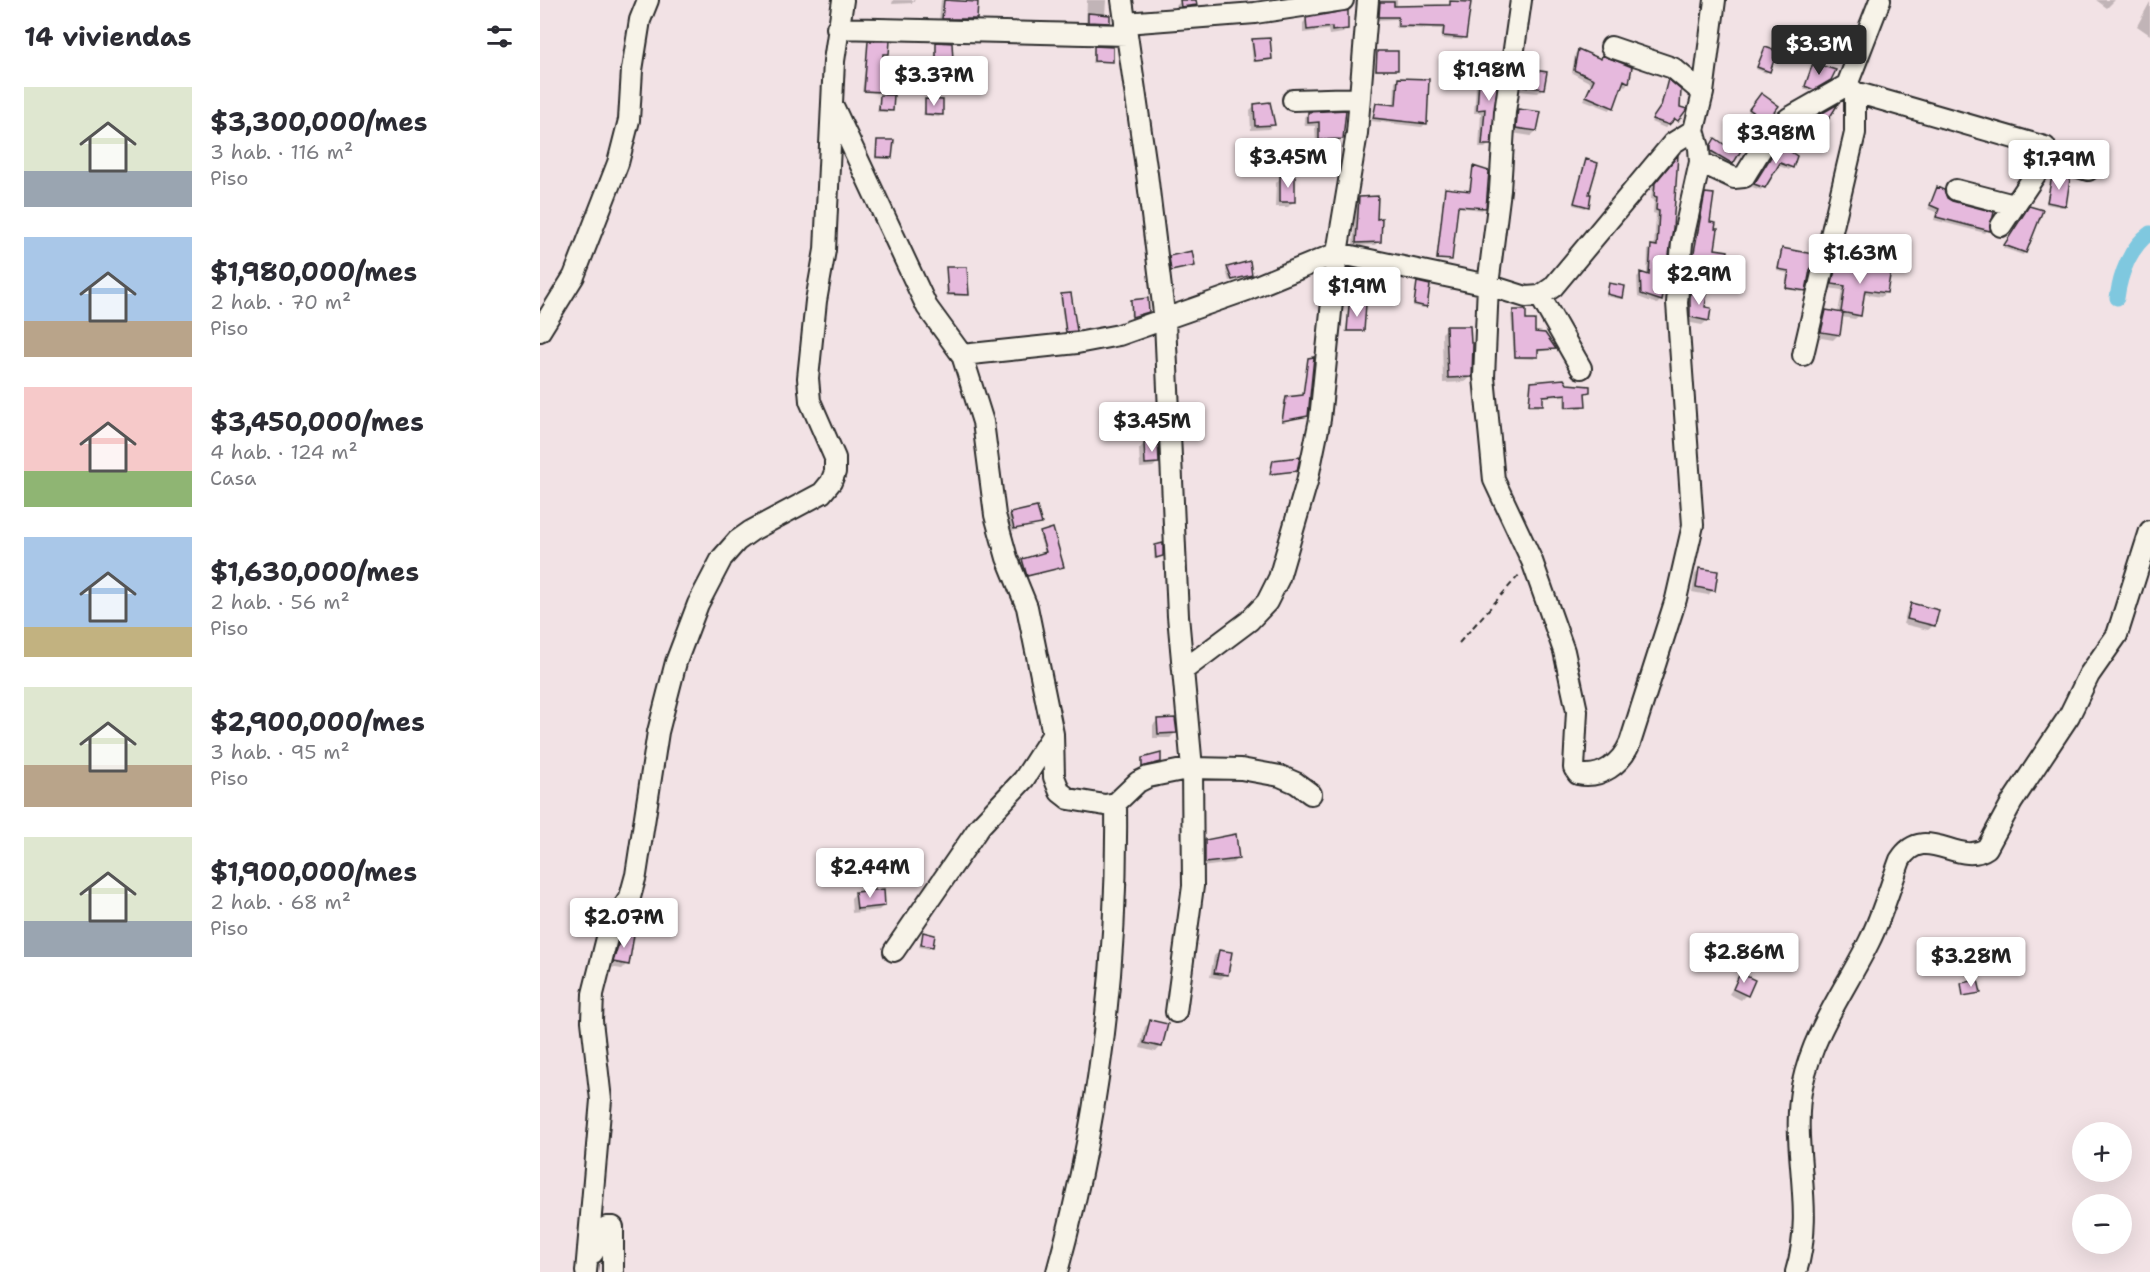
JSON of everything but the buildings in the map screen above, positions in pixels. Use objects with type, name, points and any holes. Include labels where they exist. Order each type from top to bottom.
[{"type":"street","points":[[540,331],[574,276],[618,164],[629,120],[632,70],[640,20],[648,0]]},
{"type":"street","points":[[588,1265],[601,1100],[592,1021],[593,994],[609,930],[630,897],[636,875],[658,732],[676,662],[698,604],[722,558],[751,531],[822,493],[831,482],[835,472],[835,458],[810,401],[808,378],[816,301],[825,250],[837,28],[843,0]]},
{"type":"street","points":[[1122,0],[1148,174],[1165,321],[1178,605],[1192,768],[1193,886],[1176,1012]]},
{"type":"street","points":[[837,28],[1126,29],[1343,0]]},
{"type":"street","points":[[1185,669],[1250,621],[1267,602],[1279,578],[1307,482],[1320,419],[1337,253],[1360,98],[1368,0]]},
{"type":"street","points":[[1521,0],[1505,112],[1500,189],[1488,285],[1484,377],[1494,480],[1532,561],[1564,651],[1577,711],[1574,768],[1579,774],[1597,775],[1617,762],[1625,754],[1630,743],[1676,599],[1693,525],[1677,303],[1682,243],[1700,162],[1694,129],[1703,93],[1716,0]]},
{"type":"street","points":[[1803,355],[1855,133],[1851,89],[1880,0]]},
{"type":"street","points":[[1611,47],[1673,68],[1703,93]]},
{"type":"street","points":[[1700,162],[1734,178],[1744,177],[1768,138],[1789,118],[1851,89],[2045,147],[2047,157],[2001,226]]},
{"type":"street","points":[[1293,100],[1360,98]]},
{"type":"street","points":[[832,102],[927,307],[962,355],[983,422],[995,515],[1007,558],[1027,607],[1053,734],[1054,777],[1060,792],[1069,799],[1105,805],[1116,803],[1138,782],[1148,777],[1192,768],[1241,769],[1280,776],[1296,783],[1311,794]]},
{"type":"street","points":[[962,355],[1077,343],[1119,335],[1165,321],[1337,253],[1488,285],[1526,297],[1540,296],[1553,287],[1673,143],[1694,129]]},
{"type":"street","points":[[2047,157],[2088,170]]},
{"type":"street","points":[[1956,190],[2014,205]]},
{"type":"street","points":[[1540,296],[1581,368]]},
{"type":"street","points":[[1796,1272],[1805,1215],[1800,1110],[1807,1064],[1822,1025],[1874,932],[1900,860],[1906,850],[1914,845],[1941,846],[1972,854],[1980,853],[1987,848],[2012,802],[2069,716],[2089,675],[2117,635],[2150,531]]},
{"type":"street","points":[[894,951],[981,826],[1024,779],[1053,734]]},
{"type":"street","points":[[1057,1272],[1092,1109],[1108,987],[1117,878],[1116,803]]},
{"type":"street","points":[[588,1265],[607,1227],[614,1227],[613,1272]]},
{"type":"path","points":[[1459,643],[1532,561]]},
{"type":"waterway","points":[[2117,298],[2127,262],[2137,246],[2150,233]]}]
